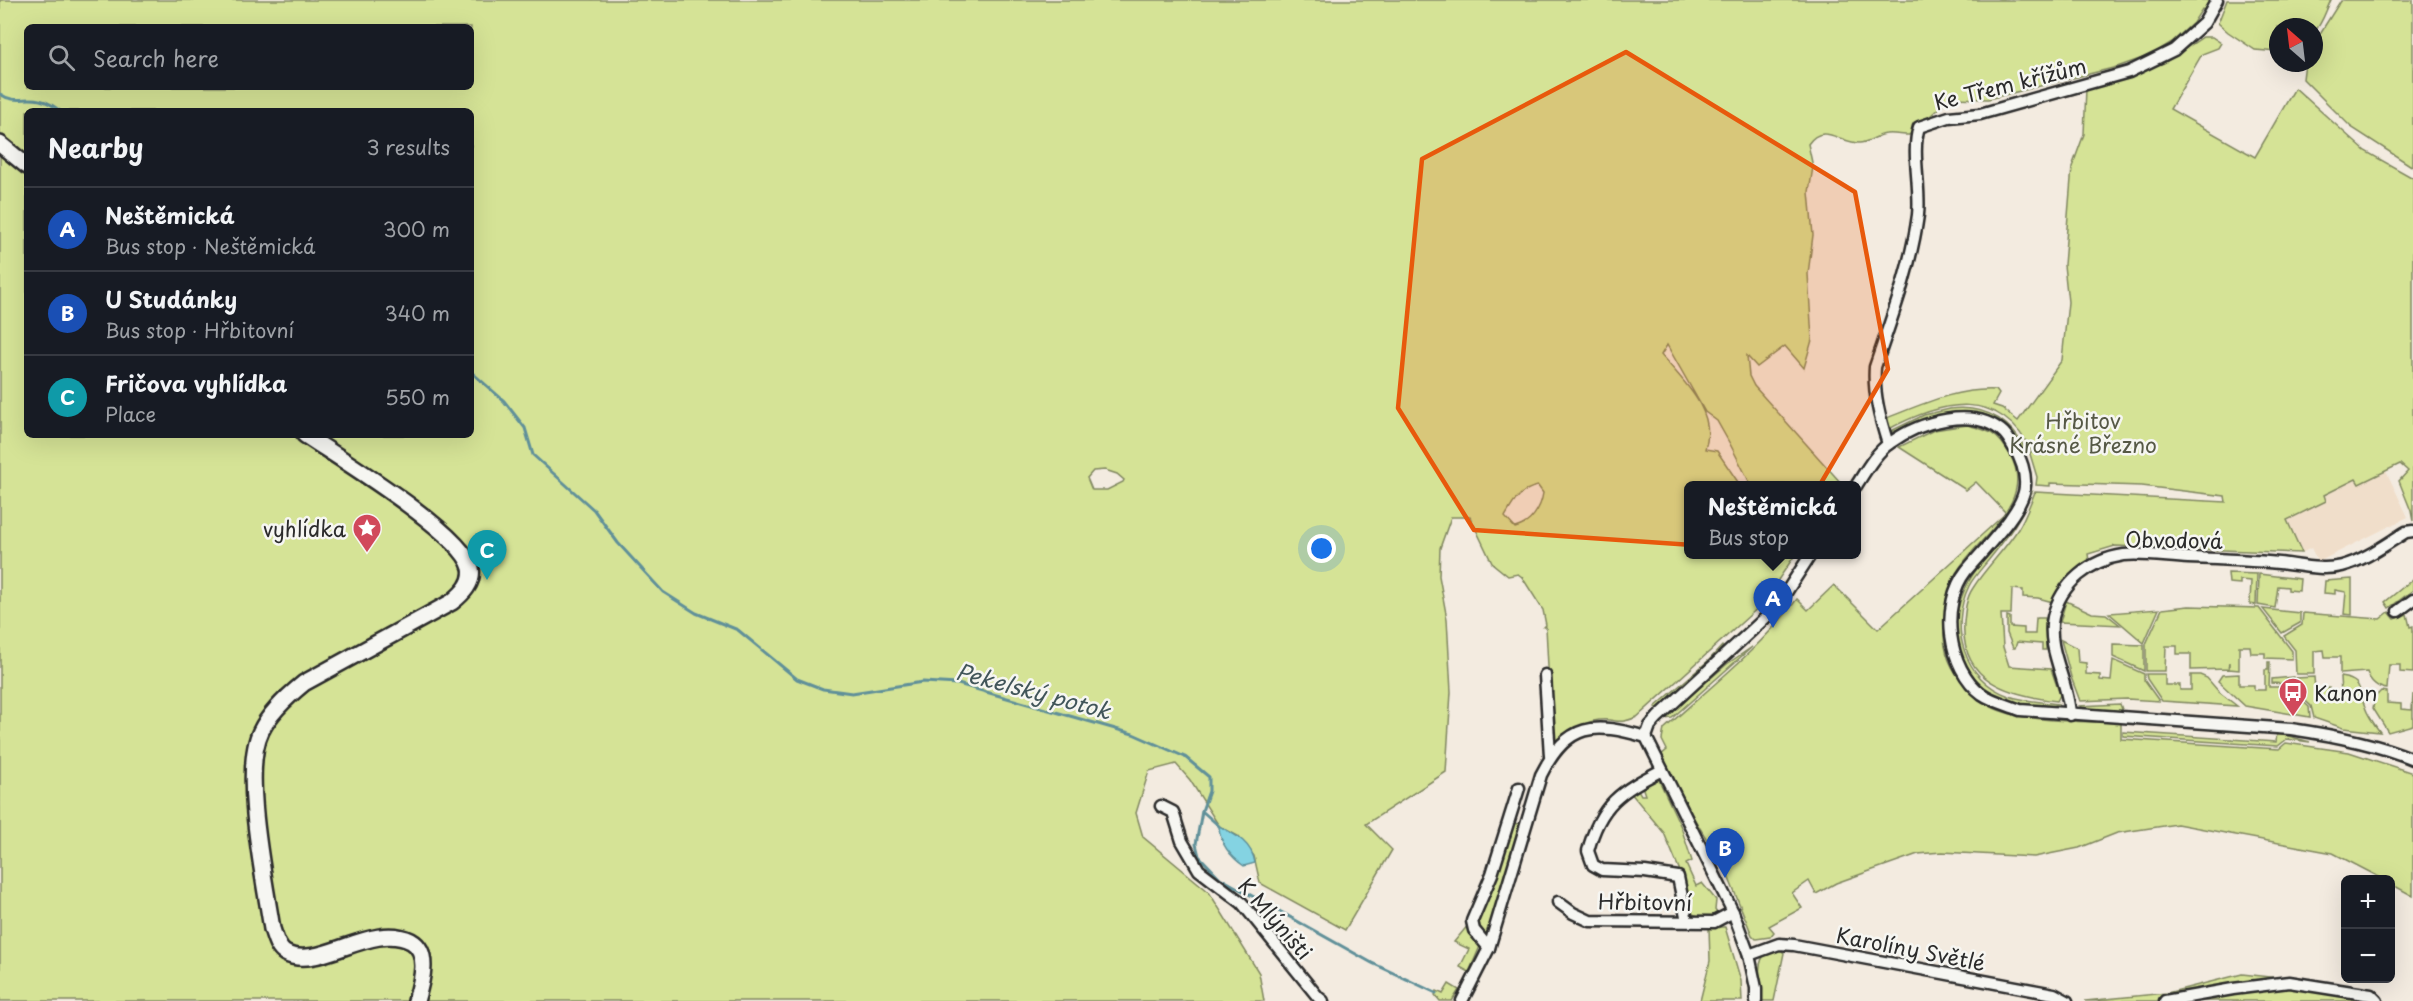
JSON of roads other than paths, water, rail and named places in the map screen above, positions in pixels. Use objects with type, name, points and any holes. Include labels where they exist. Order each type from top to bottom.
[{"type":"street","name":"Ke Třem křížům","points":[[1888,444],[1880,417],[1874,374],[1905,277],[1918,216],[1920,188],[1916,137],[1919,127],[1948,117],[1980,114],[2129,72],[2174,50],[2204,23],[2217,0]]},
{"type":"street","points":[[0,144],[24,164]]},
{"type":"street","points":[[1860,481],[1888,444],[1919,427],[1952,417],[1989,423],[2004,433],[2020,458],[2025,486],[2022,500],[1993,541],[1965,573],[1953,597],[1950,639],[1960,669],[1982,694],[2020,710],[2291,729],[2374,746],[2413,759]]},
{"type":"street","points":[[310,438],[404,501],[465,553],[472,570],[471,580],[464,593],[442,608],[304,683],[272,714],[260,732],[254,756],[252,783],[272,929],[279,946],[286,953],[299,957],[320,954],[377,936],[400,936],[417,944],[422,955],[421,985],[416,1001]]},
{"type":"street","name":"Obvodová","points":[[2070,715],[2070,702],[2055,654],[2053,618],[2067,586],[2084,571],[2103,560],[2126,555],[2341,567],[2363,558],[2406,532],[2413,531]]},
{"type":"street","points":[[1462,1001],[1489,948],[1541,775],[1550,756],[1576,733],[1597,726],[1646,737],[1650,726],[1658,717],[1776,608],[1808,559]]},
{"type":"street","points":[[2398,611],[2413,600]]},
{"type":"street","points":[[1545,675],[1550,756]]},
{"type":"street","name":"Hřbitovní","points":[[1646,737],[1734,912],[1749,955],[1756,988],[1756,1001]]},
{"type":"street","points":[[1662,770],[1633,785],[1606,808],[1588,851],[1593,865],[1602,870],[1645,872],[1678,877],[1687,921]]},
{"type":"street","points":[[1489,948],[1474,930],[1472,921],[1492,874],[1519,788]]},
{"type":"street","name":"K Mlýništi","points":[[1161,806],[1173,812],[1182,841],[1199,870],[1242,903],[1323,1001]]},
{"type":"street","name":"Hřbitovní","points":[[1558,902],[1573,913],[1590,921],[1714,922],[1734,912]]},
{"type":"street","name":"Karolíny Světlé","points":[[1749,955],[1779,944],[1794,945],[2054,994],[2067,1001]]},
{"type":"street","points":[[2165,1001],[2289,982],[2371,995],[2378,1001]]},
{"type":"water","points":[[1219,826],[1237,836],[1247,845],[1255,863],[1244,866],[1235,858],[1223,844]]},
{"type":"waterway","name":"Pekelský potok","points":[[0,94],[7,98],[42,101],[56,108]]},
{"type":"waterway","name":"Pekelský potok","points":[[474,375],[504,401],[525,428],[533,455],[594,510],[618,543],[663,592],[696,613],[738,630],[797,679],[823,689],[852,693],[923,682],[958,684],[1133,734],[1185,757],[1209,777],[1209,791],[1202,811],[1196,844],[1199,856],[1220,878],[1372,963],[1436,993]]},
{"type":"waterway","points":[[1202,811],[1219,826]]},
{"type":"place","name":"vyhlídka","points":[[367,554]]},
{"type":"place","name":"Fričova vyhlídka","points":[[487,580]]},
{"type":"place","name":"Neštěmická","points":[[1773,628]]},
{"type":"place","name":"Kanon","points":[[2293,718]]},
{"type":"place","name":"U Studánky","points":[[1725,878]]},
{"type":"park label","name":"Hřbitov Krásné Březno","points":[[2083,432]]}]
